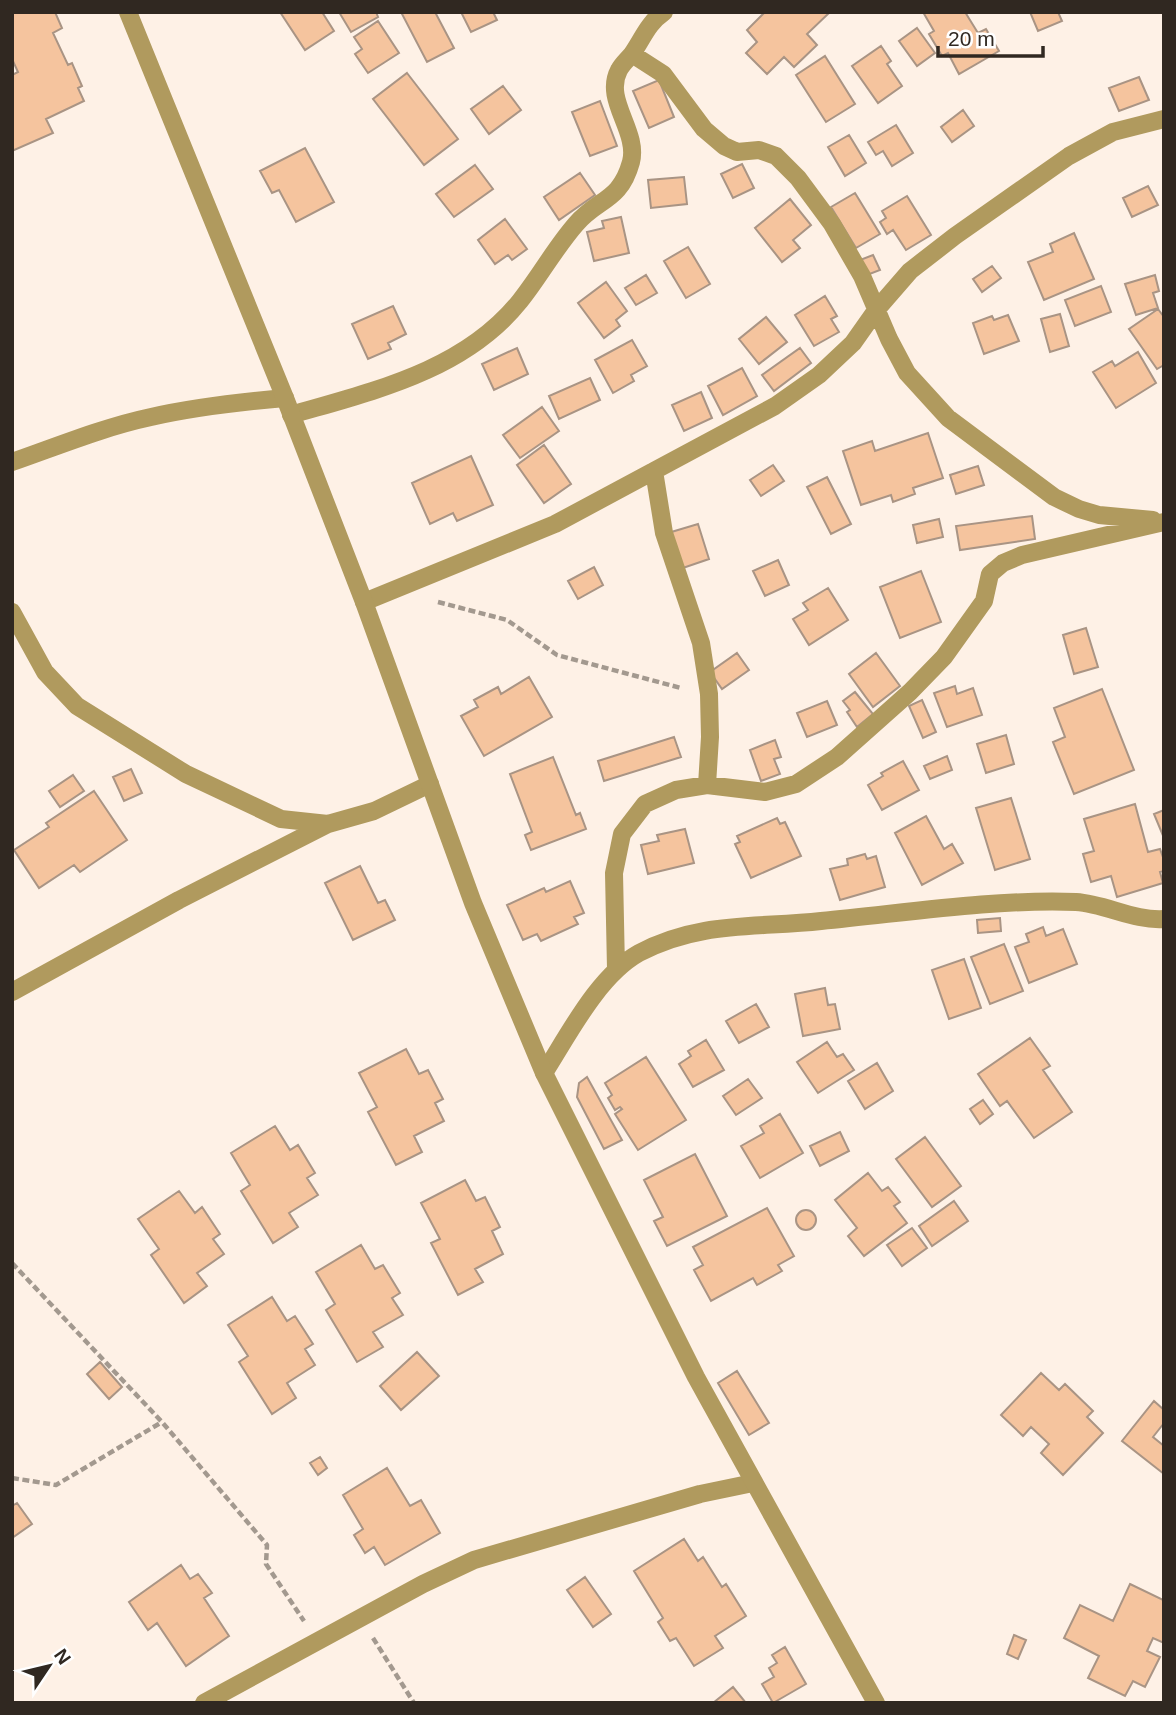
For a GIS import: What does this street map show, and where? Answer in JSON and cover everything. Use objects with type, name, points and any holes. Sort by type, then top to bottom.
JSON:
[{"type":"street","points":[[128,12],[288,407],[364,602],[473,903],[544,1073],[696,1377],[876,1703]]},
{"type":"street","points":[[12,462],[148,417],[222,404],[288,407],[395,384],[450,360],[484,338],[519,302],[578,220],[607,200],[624,184],[632,159],[629,131],[615,89],[618,71],[654,20],[664,12]]},
{"type":"street","points":[[632,54],[663,74],[704,129],[724,146],[737,152],[759,150],[776,156],[797,178],[832,224],[862,276],[907,373],[948,418],[1054,498],[1099,515],[1164,521]]},
{"type":"street","points":[[364,602],[555,524],[775,405],[819,375],[853,343],[877,309],[910,271],[985,214],[1069,156],[1113,132],[1164,118]]},
{"type":"street","points":[[654,471],[664,533],[701,643],[709,694],[707,785]]},
{"type":"street","points":[[616,969],[614,873],[622,834],[645,804],[676,790],[707,785],[765,792],[796,784],[837,757],[944,657],[984,601],[990,574],[1003,563],[1023,555],[1164,521]]},
{"type":"street","points":[[12,612],[45,672],[77,706],[186,774],[281,819],[328,824]]},
{"type":"street","points":[[12,992],[179,900],[328,824],[374,811],[430,784]]},
{"type":"street","points":[[544,1073],[616,969],[638,954],[694,931],[819,922],[958,905],[1079,902],[1119,910],[1147,920],[1164,919]]},
{"type":"street","points":[[204,1703],[423,1584],[474,1560],[700,1494],[753,1483]]},
{"type":"path","points":[[391,592],[507,620],[557,655],[709,694]]},
{"type":"path","points":[[12,1263],[162,1422],[267,1545],[266,1564],[318,1642]]},
{"type":"path","points":[[12,1478],[56,1485],[162,1422]]},
{"type":"path","points":[[361,1619],[414,1703]]},
{"type":"building","points":[[12,12],[55,12],[62,28],[53,33],[68,65],[72,63],[82,86],[78,88],[84,101],[46,119],[53,133],[12,151],[12,75],[18,72],[12,59]]},
{"type":"building","points":[[280,12],[322,12],[334,31],[305,50]]},
{"type":"building","points":[[339,12],[376,12],[378,17],[351,32]]},
{"type":"building","points":[[401,12],[435,12],[454,48],[427,62]]},
{"type":"building","points":[[461,12],[493,12],[497,20],[471,32]]},
{"type":"building","points":[[765,12],[829,13],[807,34],[817,45],[794,67],[784,57],[767,74],[746,53],[757,42],[747,30]]},
{"type":"building","points":[[923,12],[965,12],[978,33],[986,29],[999,51],[959,74],[948,53],[942,56],[929,34],[934,31]]},
{"type":"building","points":[[1030,12],[1058,12],[1062,21],[1038,31]]},
{"type":"building","points":[[378,21],[399,53],[368,73],[355,54],[362,49],[354,37]]},
{"type":"building","points":[[917,28],[935,53],[917,66],[899,41]]},
{"type":"building","points":[[881,46],[891,61],[887,64],[902,86],[878,103],[852,66]]},
{"type":"building","points":[[825,56],[855,104],[826,122],[796,75]]},
{"type":"building","points":[[407,73],[458,139],[424,165],[373,99]]},
{"type":"building","points":[[1139,77],[1149,100],[1119,111],[1109,88]]},
{"type":"building","points":[[659,80],[674,117],[649,128],[633,91]]},
{"type":"building","points":[[503,86],[521,110],[489,134],[471,109]]},
{"type":"building","points":[[600,101],[617,146],[590,156],[572,112]]},
{"type":"building","points":[[963,110],[974,126],[952,142],[941,127]]},
{"type":"building","points":[[896,125],[913,153],[892,166],[883,151],[876,155],[868,142]]},
{"type":"building","points":[[849,135],[866,163],[845,176],[828,147]]},
{"type":"building","points":[[305,148],[334,202],[296,222],[279,190],[272,193],[260,171]]},
{"type":"building","points":[[742,164],[754,188],[733,198],[721,174]]},
{"type":"building","points":[[475,165],[493,189],[454,217],[436,194]]},
{"type":"building","points":[[580,173],[595,195],[559,220],[544,197]]},
{"type":"building","points":[[684,177],[687,204],[651,208],[648,180]]},
{"type":"building","points":[[1148,186],[1158,205],[1132,217],[1123,198]]},
{"type":"building","points":[[855,193],[880,234],[856,248],[831,207]]},
{"type":"building","points":[[907,196],[931,235],[906,250],[893,230],[887,234],[880,222],[886,218],[882,211]]},
{"type":"building","points":[[790,199],[811,225],[793,240],[800,248],[782,262],[755,228]]},
{"type":"building","points":[[621,217],[629,253],[594,261],[587,232],[604,228],[602,221]]},
{"type":"building","points":[[505,219],[527,249],[512,260],[508,255],[495,264],[478,240]]},
{"type":"building","points":[[1074,233],[1094,279],[1044,300],[1028,262],[1053,252],[1050,244]]},
{"type":"building","points":[[688,247],[710,284],[686,298],[664,261]]},
{"type":"building","points":[[873,255],[880,270],[867,275],[860,260]]},
{"type":"building","points":[[992,266],[1001,278],[982,292],[973,279]]},
{"type":"building","points":[[646,275],[657,293],[636,305],[625,288]]},
{"type":"building","points":[[1155,275],[1159,291],[1153,293],[1158,308],[1136,315],[1125,284]]},
{"type":"building","points":[[606,282],[627,311],[616,320],[620,326],[604,338],[578,303]]},
{"type":"building","points":[[1101,286],[1111,312],[1075,326],[1065,300]]},
{"type":"building","points":[[825,296],[837,316],[831,319],[839,332],[814,346],[795,315]]},
{"type":"building","points":[[393,306],[406,334],[388,343],[391,349],[368,359],[352,324]]},
{"type":"building","points":[[1158,309],[1164,317],[1164,365],[1157,369],[1129,329]]},
{"type":"building","points":[[1060,314],[1069,346],[1050,352],[1041,319]]},
{"type":"building","points":[[1008,315],[1019,341],[984,354],[973,323],[992,316],[994,320]]},
{"type":"building","points":[[766,317],[787,342],[759,364],[739,339]]},
{"type":"building","points":[[632,340],[647,366],[631,375],[634,381],[613,393],[595,360]]},
{"type":"building","points":[[517,348],[528,374],[494,390],[482,364]]},
{"type":"building","points":[[800,348],[811,363],[774,391],[762,375]]},
{"type":"building","points":[[1138,352],[1156,383],[1116,408],[1093,372],[1112,361],[1115,366]]},
{"type":"building","points":[[742,368],[757,396],[723,415],[708,386]]},
{"type":"building","points":[[590,378],[600,400],[559,419],[549,396]]},
{"type":"building","points":[[701,392],[712,418],[684,431],[672,405]]},
{"type":"building","points":[[542,407],[559,431],[520,458],[503,435]]},
{"type":"building","points":[[928,433],[943,478],[913,488],[915,494],[893,502],[891,495],[861,505],[843,451],[872,441],[875,451]]},
{"type":"building","points":[[544,445],[571,484],[544,503],[517,465]]},
{"type":"building","points":[[471,456],[493,505],[457,521],[453,513],[430,524],[412,483]]},
{"type":"building","points":[[773,465],[784,481],[761,496],[750,480]]},
{"type":"building","points":[[978,466],[984,485],[956,494],[950,475]]},
{"type":"building","points":[[827,477],[851,524],[831,534],[807,487]]},
{"type":"building","points":[[1032,516],[1035,539],[960,550],[956,526]]},
{"type":"building","points":[[939,519],[943,537],[917,543],[913,525]]},
{"type":"building","points":[[698,524],[709,559],[680,569],[668,533]]},
{"type":"building","points":[[778,560],[789,585],[765,596],[753,571]]},
{"type":"building","points":[[594,567],[603,585],[578,599],[568,581]]},
{"type":"building","points":[[921,571],[941,622],[900,638],[880,587]]},
{"type":"building","points":[[828,588],[848,620],[809,645],[793,619],[808,610],[803,603]]},
{"type":"building","points":[[1086,628],[1098,667],[1074,674],[1063,635]]},
{"type":"building","points":[[737,653],[749,670],[722,689],[710,672]]},
{"type":"building","points":[[876,653],[900,686],[873,707],[849,674]]},
{"type":"building","points":[[529,677],[552,717],[484,756],[461,716],[478,707],[474,700],[498,687],[501,694]]},
{"type":"building","points":[[955,686],[957,694],[973,688],[982,715],[947,727],[934,693]]},
{"type":"building","points":[[1102,689],[1134,770],[1074,794],[1053,742],[1065,737],[1054,708]]},
{"type":"building","points":[[855,692],[873,714],[857,727],[843,701]]},
{"type":"building","points":[[922,700],[936,732],[923,738],[909,706]]},
{"type":"building","points":[[827,701],[837,725],[807,737],[797,713]]},
{"type":"building","points":[[1006,735],[1014,764],[986,773],[977,744]]},
{"type":"building","points":[[674,737],[681,757],[604,781],[598,761]]},
{"type":"building","points":[[775,740],[781,757],[774,759],[780,774],[761,781],[750,750]]},
{"type":"building","points":[[947,756],[952,770],[930,779],[924,766]]},
{"type":"building","points":[[553,757],[576,815],[580,813],[586,829],[531,850],[525,835],[532,832],[510,774]]},
{"type":"building","points":[[903,761],[919,790],[882,810],[868,785],[883,776],[881,773]]},
{"type":"building","points":[[131,769],[142,793],[124,801],[113,777]]},
{"type":"building","points":[[73,775],[84,791],[60,807],[49,791]]},
{"type":"building","points":[[94,791],[127,840],[80,872],[74,865],[39,888],[14,850],[49,827],[46,823]]},
{"type":"building","points":[[1011,798],[1030,859],[995,870],[976,808]]},
{"type":"building","points":[[1135,804],[1148,852],[1160,849],[1164,860],[1164,871],[1160,872],[1163,883],[1117,897],[1111,876],[1091,882],[1083,854],[1094,851],[1084,819]]},
{"type":"building","points":[[1164,810],[1164,838],[1154,814]]},
{"type":"building","points":[[926,816],[944,849],[952,844],[963,863],[922,885],[895,833]]},
{"type":"building","points":[[777,818],[780,824],[785,822],[801,856],[751,878],[735,844],[740,842],[737,836]]},
{"type":"building","points":[[685,829],[694,863],[648,874],[641,845],[659,841],[657,835]]},
{"type":"building","points":[[865,854],[867,859],[876,856],[885,887],[840,900],[830,869],[848,865],[847,859]]},
{"type":"building","points":[[360,866],[378,903],[385,900],[395,920],[353,940],[325,883]]},
{"type":"building","points":[[570,881],[584,913],[574,917],[578,924],[541,941],[537,934],[523,940],[507,905],[544,888],[546,892]]},
{"type":"building","points":[[1000,918],[1001,931],[978,933],[977,920]]},
{"type":"building","points":[[1043,927],[1046,936],[1063,929],[1077,964],[1029,983],[1015,947],[1029,942],[1026,934]]},
{"type":"building","points":[[1004,944],[1023,991],[990,1004],[971,957]]},
{"type":"building","points":[[964,959],[981,1008],[949,1019],[932,970]]},
{"type":"building","points":[[825,988],[828,1005],[835,1004],[840,1029],[803,1036],[795,994]]},
{"type":"building","points":[[756,1004],[769,1027],[739,1043],[726,1021]]},
{"type":"building","points":[[1030,1038],[1050,1066],[1043,1070],[1072,1112],[1034,1138],[1007,1101],[1000,1106],[978,1074]]},
{"type":"building","points":[[706,1040],[724,1070],[693,1087],[679,1064],[691,1056],[688,1051]]},
{"type":"building","points":[[827,1042],[837,1057],[843,1054],[854,1070],[818,1093],[797,1062]]},
{"type":"building","points":[[406,1049],[419,1074],[428,1070],[443,1099],[435,1103],[444,1121],[414,1136],[422,1152],[396,1165],[368,1112],[377,1107],[359,1073]]},
{"type":"building","points":[[646,1057],[686,1120],[638,1150],[615,1114],[622,1109],[620,1107],[615,1110],[608,1098],[612,1095],[605,1083]]},
{"type":"building","points":[[877,1063],[893,1091],[865,1109],[848,1081]]},
{"type":"building","points":[[587,1077],[622,1140],[604,1149],[577,1097],[579,1083]]},
{"type":"building","points":[[748,1079],[762,1098],[736,1115],[723,1096]]},
{"type":"building","points":[[983,1100],[993,1114],[980,1124],[970,1109]]},
{"type":"building","points":[[780,1114],[803,1153],[760,1178],[741,1146],[764,1133],[760,1126]]},
{"type":"building","points":[[275,1126],[290,1150],[298,1145],[315,1173],[307,1178],[318,1195],[289,1213],[298,1227],[273,1243],[241,1191],[250,1185],[231,1153]]},
{"type":"building","points":[[840,1132],[849,1151],[820,1166],[810,1146]]},
{"type":"building","points":[[925,1137],[961,1186],[932,1207],[896,1159]]},
{"type":"building","points":[[695,1154],[727,1216],[667,1246],[654,1221],[663,1217],[644,1180]]},
{"type":"building","points":[[868,1173],[882,1191],[888,1187],[900,1202],[894,1206],[907,1223],[864,1256],[848,1236],[857,1228],[835,1200]]},
{"type":"building","points":[[465,1180],[476,1201],[485,1197],[500,1227],[492,1231],[503,1254],[475,1269],[483,1282],[458,1295],[431,1243],[440,1239],[421,1203]]},
{"type":"building","points":[[179,1191],[195,1213],[202,1207],[220,1234],[213,1239],[224,1254],[197,1273],[207,1286],[184,1303],[151,1255],[159,1249],[138,1219]]},
{"type":"building","points":[[954,1201],[968,1221],[932,1246],[919,1226]]},
{"type":"building","points":[[767,1208],[794,1256],[778,1265],[782,1271],[757,1285],[753,1278],[711,1301],[694,1270],[703,1265],[693,1247]]},
{"type":"building","points":[[806,1210],[813,1213],[816,1220],[813,1227],[806,1230],[799,1227],[796,1220],[799,1213]]},
{"type":"building","points":[[912,1228],[927,1248],[902,1266],[887,1245]]},
{"type":"building","points":[[361,1245],[375,1269],[383,1265],[400,1293],[392,1298],[403,1315],[373,1332],[383,1347],[357,1362],[326,1310],[335,1304],[316,1272]]},
{"type":"building","points":[[272,1297],[287,1321],[295,1316],[313,1344],[305,1349],[315,1365],[287,1383],[296,1398],[272,1414],[239,1362],[248,1356],[228,1325]]},
{"type":"building","points":[[417,1352],[439,1376],[401,1410],[380,1386]]},
{"type":"building","points":[[100,1362],[122,1387],[109,1399],[87,1374]]},
{"type":"building","points":[[737,1371],[769,1423],[749,1435],[718,1383]]},
{"type":"building","points":[[1041,1373],[1059,1390],[1065,1384],[1093,1411],[1087,1417],[1103,1433],[1063,1475],[1041,1453],[1049,1444],[1031,1427],[1023,1436],[1001,1415]]},
{"type":"building","points":[[1154,1401],[1164,1410],[1164,1423],[1153,1437],[1164,1446],[1164,1474],[1122,1441]]},
{"type":"building","points":[[320,1457],[327,1468],[318,1475],[310,1463]]},
{"type":"building","points":[[387,1468],[410,1506],[421,1500],[440,1533],[385,1565],[374,1547],[365,1553],[354,1535],[363,1529],[343,1495]]},
{"type":"building","points":[[17,1503],[32,1524],[12,1538],[12,1506]]},
{"type":"building","points":[[684,1539],[698,1561],[703,1557],[722,1587],[726,1584],[746,1616],[715,1636],[723,1648],[694,1666],[676,1638],[670,1641],[658,1622],[663,1618],[634,1571]]},
{"type":"building","points":[[181,1565],[190,1579],[198,1574],[212,1593],[204,1598],[229,1636],[186,1666],[157,1623],[148,1630],[129,1602]]},
{"type":"building","points":[[585,1577],[611,1614],[593,1627],[567,1590]]},
{"type":"building","points":[[1130,1584],[1163,1600],[1164,1598],[1164,1643],[1153,1638],[1147,1651],[1160,1657],[1145,1687],[1133,1681],[1125,1696],[1088,1678],[1099,1656],[1064,1638],[1080,1605],[1113,1621]]},
{"type":"building","points":[[1014,1635],[1026,1640],[1018,1659],[1007,1654]]},
{"type":"building","points":[[785,1647],[806,1684],[773,1703],[762,1684],[774,1677],[769,1668],[777,1663],[772,1655]]},
{"type":"building","points":[[733,1687],[746,1703],[713,1703]]}]
